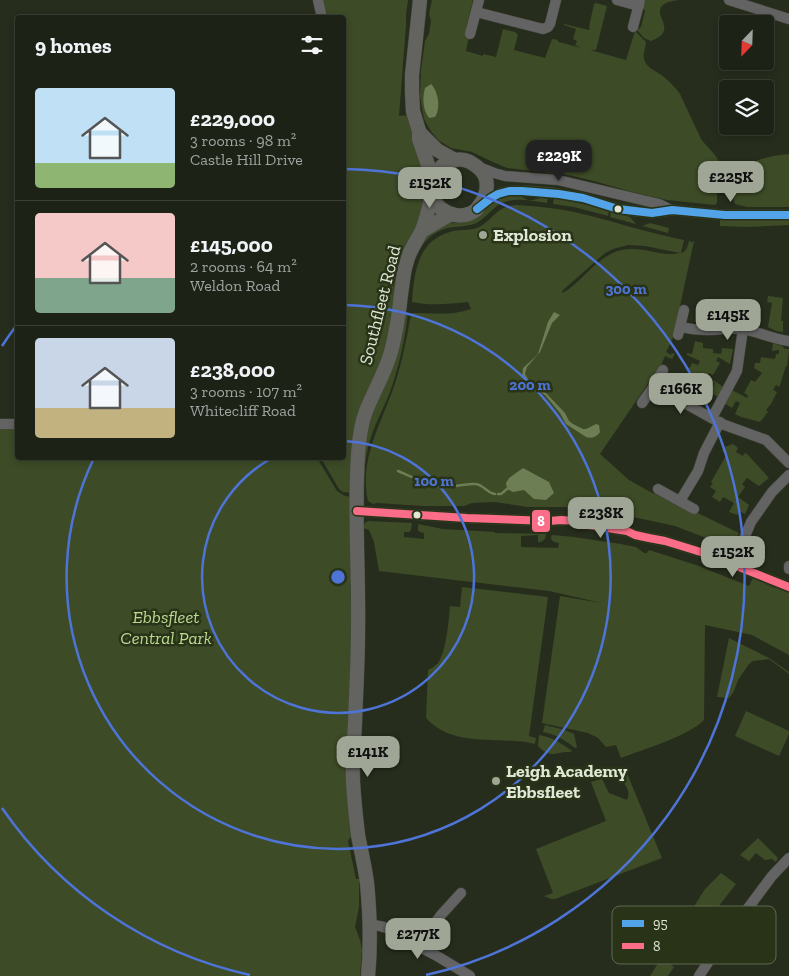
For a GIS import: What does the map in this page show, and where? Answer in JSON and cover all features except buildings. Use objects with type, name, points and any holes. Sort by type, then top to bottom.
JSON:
[{"type":"main road","points":[[419,131],[439,151],[455,160],[466,161],[476,166],[485,175],[487,187],[485,197],[477,210],[462,215],[452,214],[442,209],[432,195],[429,168],[419,139],[419,131],[413,111],[412,75],[420,0]]},
{"type":"main road","points":[[432,188],[434,177],[438,170],[445,164],[455,160]]},
{"type":"main road","name":"Southfleet Road","points":[[368,976],[370,925],[367,882],[358,834],[353,780],[358,668],[358,456],[366,411],[391,352],[406,264],[411,250],[422,231],[430,205],[432,188]]},
{"type":"main road","points":[[422,231],[452,214]]},
{"type":"street","points":[[318,0],[321,15]]},
{"type":"street","points":[[470,34],[479,0]]},
{"type":"street","points":[[476,12],[543,29],[549,26],[556,0]]},
{"type":"street","points":[[617,0],[640,3],[633,28]]},
{"type":"street","points":[[729,0],[789,19]]},
{"type":"street","points":[[476,166],[505,176],[558,180],[660,204],[672,210]]},
{"type":"street","points":[[477,210],[498,194],[522,191],[583,198],[618,208],[652,213],[672,210],[725,215],[789,215]]},
{"type":"street","points":[[684,310],[679,331],[726,328],[743,329],[789,341]]},
{"type":"street","points":[[680,501],[698,471],[716,420],[737,372],[743,329]]},
{"type":"street","points":[[642,403],[663,370]]},
{"type":"street","points":[[654,386],[716,420],[766,440],[789,463]]},
{"type":"street","points":[[0,424],[15,424]]},
{"type":"street","points":[[733,565],[751,522],[769,496],[789,475]]},
{"type":"street","points":[[658,489],[694,509]]},
{"type":"street","points":[[357,511],[474,518],[576,521],[588,525],[627,531],[652,539],[665,540],[789,587]]},
{"type":"street","points":[[749,906],[788,861]]},
{"type":"street","points":[[418,946],[441,915],[461,893]]},
{"type":"street","points":[[370,925],[386,927],[470,976]]},
{"type":"street","points":[[700,975],[708,964]]},
{"type":"green space","points":[[323,0],[408,0],[399,116],[409,115],[425,169],[426,199],[382,364],[353,493],[343,492],[339,489],[322,460],[346,460],[346,15],[327,15]]},
{"type":"green space","points":[[432,0],[473,0],[466,28],[469,36],[466,51],[483,56],[483,54],[496,57],[503,29],[515,32],[518,35],[514,50],[545,58],[552,39],[581,48],[575,45],[577,41],[573,39],[576,29],[564,24],[589,30],[594,4],[607,6],[596,50],[590,50],[626,60],[635,31],[646,42],[645,61],[652,69],[673,85],[680,94],[701,139],[719,162],[717,203],[715,205],[667,200],[569,175],[507,168],[472,152],[451,148],[438,140],[424,119],[420,96],[421,70],[425,41],[429,34],[431,21],[429,14]]},
{"type":"green space","points":[[644,0],[678,0],[668,2],[661,7],[660,12],[664,32],[660,37],[651,41],[644,38],[637,30],[641,27],[645,11],[643,7]]},
{"type":"green space","points":[[789,154],[789,207],[747,207],[735,204],[731,197],[738,176],[744,169],[768,157]]},
{"type":"green space","points":[[519,195],[528,200],[548,198],[547,203],[522,200],[504,202],[474,224],[447,228],[436,233],[421,247],[410,275],[412,261],[425,237],[445,224],[467,221],[480,215],[495,201],[502,198]]},
{"type":"green space","points":[[554,198],[609,211],[608,216],[574,207],[553,204]]},
{"type":"green space","points":[[509,206],[553,208],[684,240],[681,253],[687,247],[689,241],[691,243],[694,241],[674,334],[666,352],[671,355],[672,353],[675,354],[672,359],[665,356],[656,377],[653,376],[600,454],[629,480],[654,494],[656,491],[739,533],[732,548],[675,526],[610,512],[596,513],[570,507],[527,507],[495,502],[472,503],[464,506],[423,506],[373,504],[368,501],[366,484],[370,453],[397,377],[412,313],[449,313],[471,309],[468,302],[433,304],[412,302],[419,260],[430,243],[439,236],[453,231],[477,228],[498,211]],"holes":[[[628,245],[645,246],[680,253],[667,254],[630,249],[610,254],[563,293],[562,291],[605,253]]]},
{"type":"green space","points":[[611,212],[630,217],[639,225],[610,217]]},
{"type":"green space","points":[[720,220],[789,220],[789,225],[720,226]]},
{"type":"green space","points":[[650,223],[669,228],[668,233],[642,226]]},
{"type":"green space","points":[[768,296],[783,298],[781,321],[783,321],[783,332],[768,327],[772,303],[767,302]]},
{"type":"green space","points":[[408,313],[396,372],[368,447],[364,492],[361,493],[367,423],[405,314]]},
{"type":"green space","points":[[695,341],[703,343],[703,348],[713,349],[713,353],[721,354],[722,348],[733,349],[730,364],[718,357],[716,361],[720,363],[713,375],[709,373],[707,376],[722,386],[718,397],[710,392],[715,383],[710,381],[705,390],[698,386],[701,380],[693,376],[691,378],[688,377],[690,372],[688,371],[692,363],[698,365],[700,361],[687,355],[687,353],[692,354]]},
{"type":"green space","points":[[773,343],[789,349],[787,366],[780,387],[776,385],[773,390],[777,392],[766,410],[768,412],[760,422],[741,417],[735,414],[740,403],[736,401],[732,408],[724,403],[732,390],[747,398],[748,395],[744,393],[751,380],[755,382],[762,373],[754,368],[755,363],[760,363],[761,357],[775,359],[776,354],[779,354],[779,350],[772,351]]},
{"type":"green space","name":"Ebbsfleet Central Park","points":[[0,428],[15,429],[15,460],[318,460],[337,491],[345,496],[354,497],[354,585],[350,585],[353,643],[353,833],[348,841],[356,879],[359,879],[359,907],[355,927],[362,950],[360,976],[0,976]]},
{"type":"green space","points":[[733,444],[738,448],[736,452],[743,456],[745,453],[747,454],[769,478],[759,486],[747,478],[742,484],[745,487],[738,497],[749,505],[745,514],[739,511],[737,515],[729,512],[734,503],[723,497],[720,502],[712,497],[716,491],[710,487],[727,454],[722,451],[724,447]]},
{"type":"green space","points":[[368,521],[412,523],[411,530],[404,532],[404,537],[424,539],[424,533],[418,530],[418,524],[443,529],[546,534],[545,539],[541,542],[538,542],[538,535],[521,536],[521,547],[558,548],[559,543],[552,540],[552,535],[574,537],[636,547],[644,553],[647,553],[649,550],[696,565],[749,586],[753,578],[789,593],[789,655],[752,635],[705,625],[704,720],[687,732],[621,758],[616,745],[606,747],[598,738],[588,733],[542,723],[560,596],[602,603],[549,591],[379,571],[374,542],[369,530],[363,528]]},
{"type":"green space","points":[[462,587],[548,597],[529,736],[536,738],[535,744],[477,739],[450,734],[437,728],[426,718],[428,670],[437,664],[441,658],[447,636],[450,606],[460,607]]},
{"type":"green space","points":[[729,638],[769,658],[789,672],[789,674],[769,659],[753,661],[738,680],[729,698],[717,697]]},
{"type":"green space","points":[[746,711],[789,731],[779,756],[735,736]]},
{"type":"green space","points":[[545,725],[574,734],[577,747],[575,748],[552,734],[543,732]]},
{"type":"green space","points":[[539,735],[548,737],[572,751],[547,753],[538,746]]},
{"type":"green space","points":[[626,771],[662,858],[555,899],[544,896],[553,893],[536,849],[606,821],[591,782],[602,779],[609,793],[627,800],[629,795],[622,778]]},
{"type":"green space","points":[[758,838],[778,858],[776,862],[772,859],[765,860],[756,853],[749,861],[740,855]]},
{"type":"green space","points":[[721,873],[736,884],[719,906],[694,906],[705,889]]},
{"type":"green space","points":[[658,964],[672,964],[674,967],[668,976],[650,976]]},
{"type":"shaded area","points":[[431,84],[438,100],[438,109],[435,117],[429,118],[424,108],[424,96],[425,88]]},
{"type":"shaded area","points":[[554,312],[560,315],[552,323],[540,352],[527,367],[525,374],[529,381],[546,393],[573,424],[583,429],[596,424],[599,425],[600,432],[594,437],[586,437],[566,424],[560,413],[545,395],[527,383],[522,377],[523,368],[538,354],[548,322]]},
{"type":"shaded area","points":[[523,468],[549,482],[554,493],[546,500],[534,499],[524,490],[513,492],[507,489],[506,483],[509,478]]},
{"type":"waterway","points":[[398,471],[437,486],[478,484],[495,494]]},
{"type":"waterway","points":[[498,494],[507,489]]},
{"type":"transit line","name":"95","points":[[477,209],[498,194],[509,191],[522,191],[583,198],[618,209],[652,213],[672,210],[725,215],[789,215]]},
{"type":"transit line","name":"8","points":[[357,511],[467,518],[576,521],[588,525],[627,531],[635,535],[665,541],[704,553],[789,587]]},
{"type":"place","name":"Explosion","points":[[483,235]]},
{"type":"place","name":"Leigh Academy Ebbsfleet","points":[[496,781]]}]
